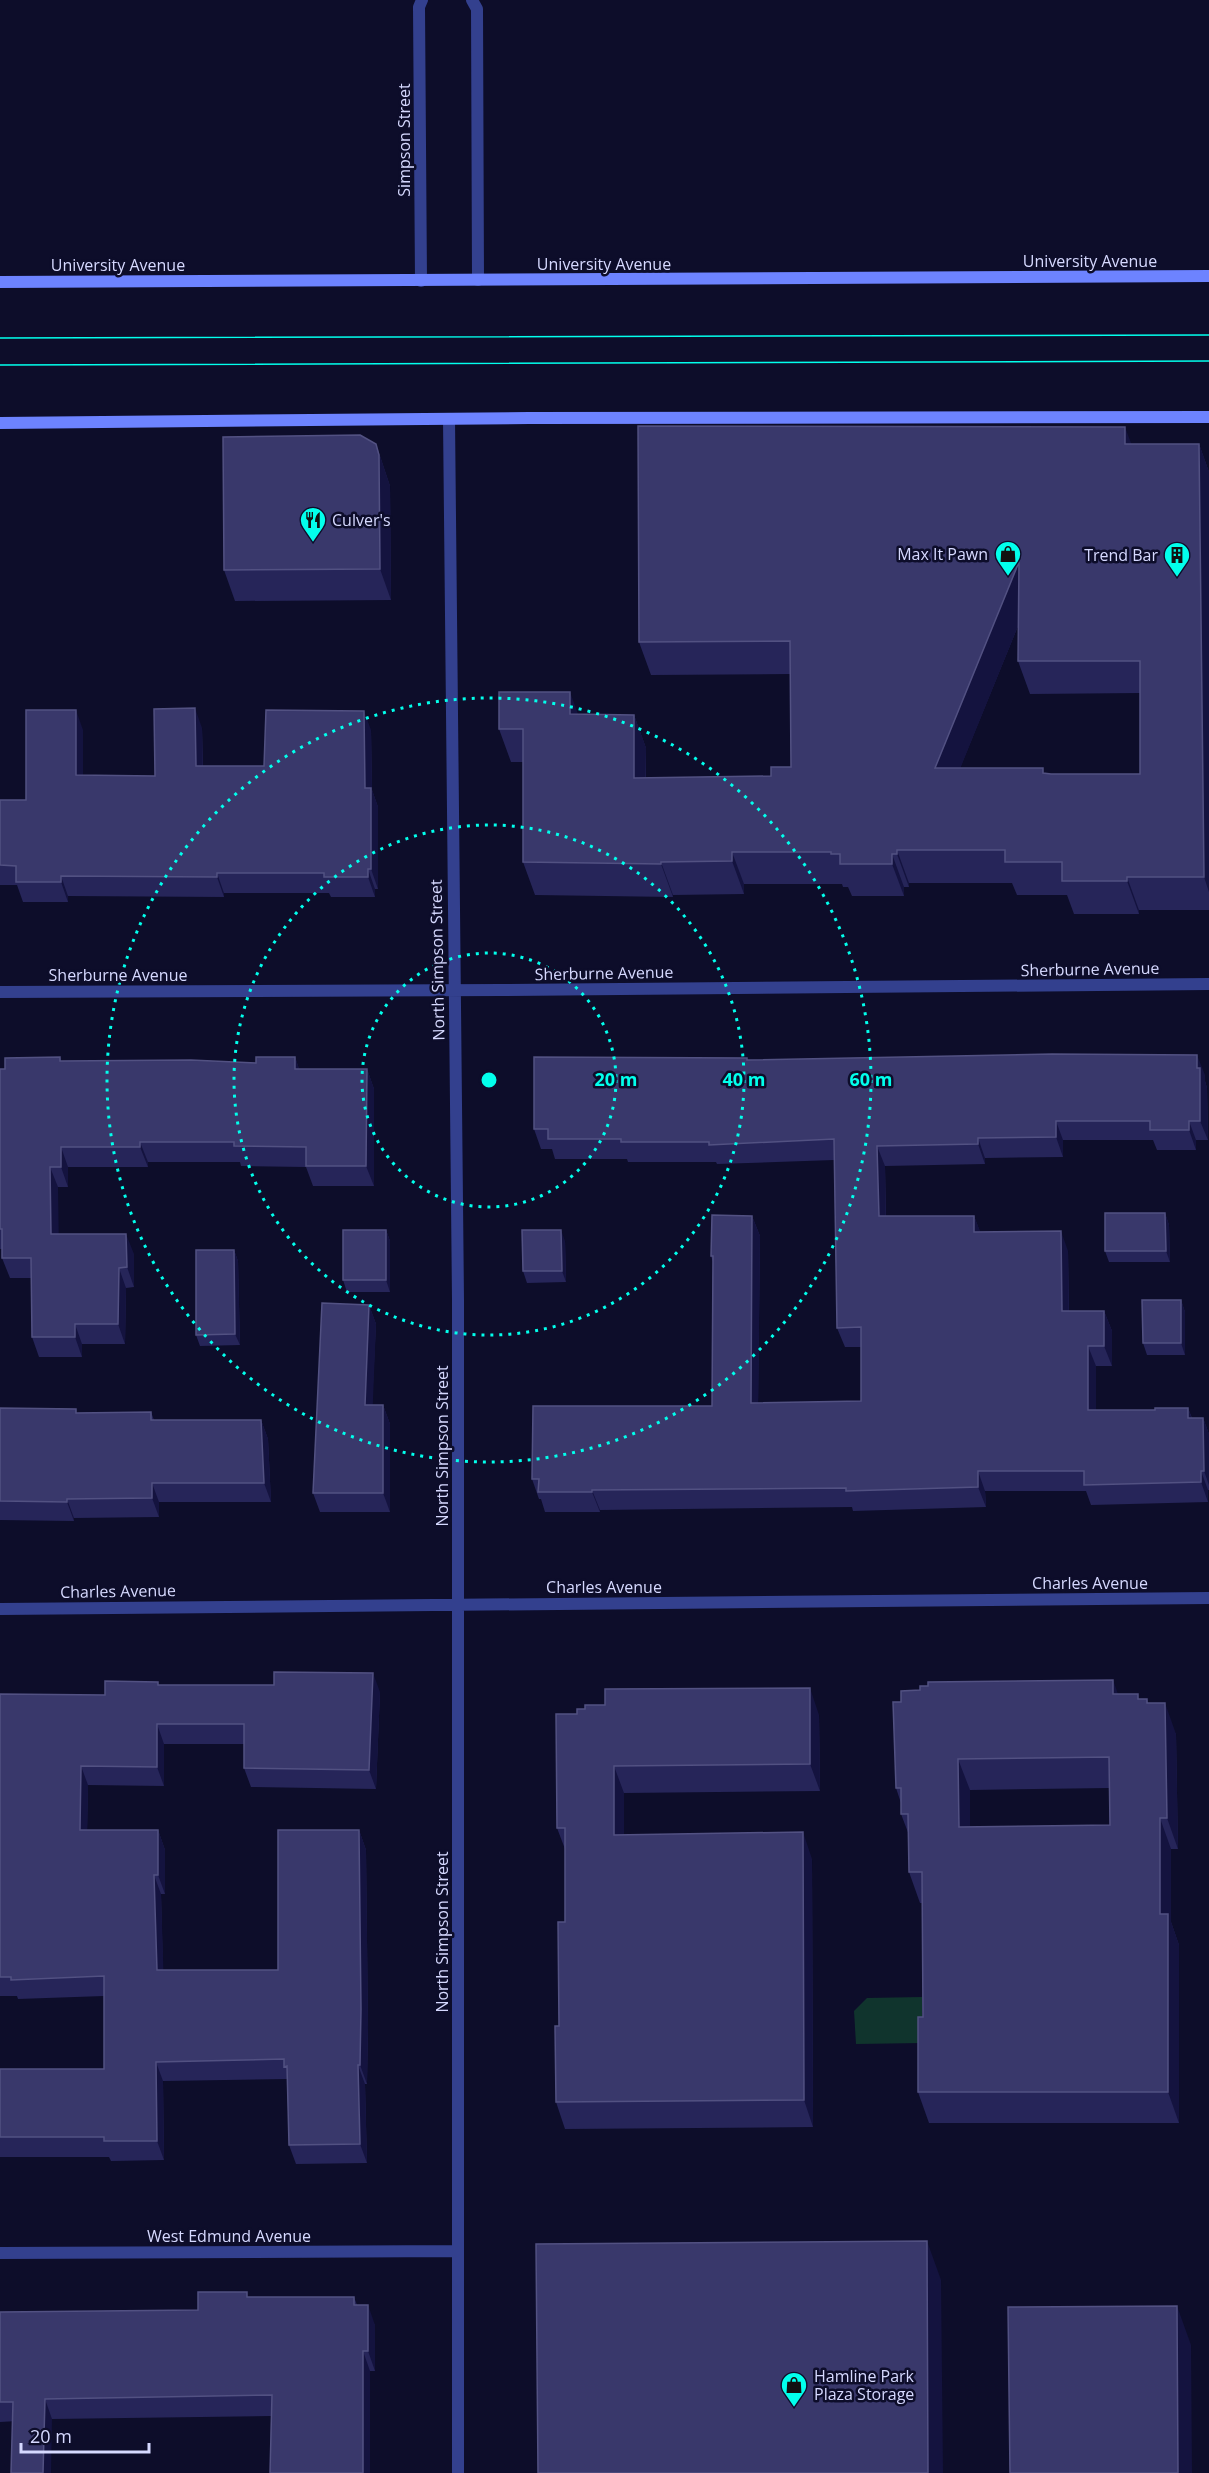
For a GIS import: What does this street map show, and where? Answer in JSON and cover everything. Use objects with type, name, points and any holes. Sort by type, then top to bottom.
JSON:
[{"type":"main road","name":"University Avenue","points":[[0,282],[1209,276]]},
{"type":"main road","points":[[0,423],[1209,417]]},
{"type":"street","name":"Simpson Street","points":[[421,280],[419,7],[422,0]]},
{"type":"street","points":[[472,0],[477,9],[477,280]]},
{"type":"street","name":"North Simpson Street","points":[[449,419],[458,1300],[458,2473]]},
{"type":"street","name":"Sherburne Avenue","points":[[0,992],[1209,984]]},
{"type":"street","name":"Charles Avenue","points":[[0,1609],[1209,1598]]},
{"type":"street","name":"West Edmund Avenue","points":[[0,2253],[458,2251]]},
{"type":"green space","points":[[922,1997],[922,2043],[856,2044],[854,2011],[867,1998]]},
{"type":"building","points":[[638,426],[1125,427],[1125,444],[1199,444],[1204,877],[1127,877],[1127,881],[1062,881],[1062,862],[1005,862],[1005,850],[897,850],[897,854],[892,854],[892,864],[840,864],[840,854],[831,854],[831,852],[732,852],[732,861],[661,862],[661,864],[523,862],[523,729],[499,729],[499,692],[570,692],[570,714],[634,715],[634,778],[771,776],[771,767],[791,767],[790,641],[639,642]],"holes":[[[1019,562],[1018,661],[1140,661],[1140,774],[1051,774],[1043,773],[1043,768],[935,768]]]},
{"type":"building","name":"Culver's","points":[[360,435],[376,444],[379,455],[380,569],[224,570],[223,437]]},
{"type":"building","points":[[195,708],[196,766],[264,766],[266,710],[364,711],[365,788],[371,788],[371,869],[368,869],[368,877],[324,877],[324,873],[217,873],[217,877],[61,876],[61,882],[16,882],[16,866],[0,865],[0,800],[26,800],[26,710],[76,710],[76,775],[155,776],[154,709]]},
{"type":"building","points":[[1052,1054],[1197,1055],[1197,1068],[1200,1068],[1200,1121],[1189,1121],[1189,1130],[1150,1130],[1150,1121],[1056,1121],[1056,1137],[978,1138],[978,1144],[877,1146],[879,1216],[974,1216],[974,1232],[1061,1231],[1062,1311],[1104,1311],[1104,1346],[1088,1346],[1088,1410],[1188,1408],[1188,1418],[1203,1418],[1204,1471],[1201,1471],[1201,1482],[1084,1485],[1084,1471],[978,1471],[978,1487],[846,1491],[846,1488],[538,1492],[539,1479],[532,1479],[533,1406],[712,1406],[712,1215],[752,1216],[751,1403],[861,1401],[861,1327],[837,1328],[834,1139],[709,1145],[709,1142],[548,1139],[548,1129],[534,1129],[534,1057],[747,1058],[747,1060]]},
{"type":"building","points":[[60,1057],[60,1061],[191,1060],[256,1063],[256,1057],[295,1057],[295,1069],[367,1069],[366,1166],[306,1166],[306,1147],[234,1146],[234,1142],[140,1142],[140,1147],[61,1147],[61,1167],[50,1167],[51,1234],[126,1234],[127,1267],[119,1268],[118,1324],[75,1324],[75,1337],[32,1337],[31,1258],[2,1258],[0,1069],[5,1069],[5,1058]]},
{"type":"building","points":[[1105,1213],[1165,1213],[1166,1251],[1105,1251]]},
{"type":"building","points":[[343,1230],[386,1230],[386,1280],[343,1280]]},
{"type":"building","points":[[522,1230],[561,1230],[562,1271],[523,1271]]},
{"type":"building","points":[[196,1250],[234,1250],[235,1334],[196,1335]]},
{"type":"building","points":[[1142,1300],[1181,1300],[1181,1343],[1143,1343]]},
{"type":"building","points":[[322,1303],[369,1305],[365,1405],[383,1405],[383,1493],[313,1493]]},
{"type":"building","points":[[0,1408],[76,1409],[76,1413],[151,1412],[151,1420],[261,1420],[264,1483],[152,1483],[152,1498],[67,1499],[67,1502],[0,1501]]},
{"type":"building","points":[[274,1672],[373,1673],[369,1770],[244,1768],[244,1724],[157,1724],[157,1767],[81,1766],[80,1830],[158,1830],[158,1875],[154,1875],[157,1970],[278,1970],[278,1830],[359,1830],[360,2144],[289,2145],[287,2066],[284,2067],[284,2059],[156,2062],[157,2141],[104,2141],[104,2137],[0,2137],[0,2069],[104,2069],[104,1976],[11,1980],[11,1977],[0,1977],[0,1694],[105,1695],[105,1681],[158,1682],[158,1685],[274,1685]]},
{"type":"building","points":[[1113,1680],[1113,1694],[1138,1694],[1138,1699],[1147,1699],[1147,1703],[1165,1703],[1167,1818],[1160,1818],[1160,1914],[1168,1914],[1168,2092],[918,2092],[918,2017],[923,2017],[922,1872],[909,1872],[908,1814],[901,1814],[901,1788],[896,1788],[893,1702],[901,1702],[901,1691],[920,1690],[920,1686],[928,1686],[928,1682]],"holes":[[[1109,1757],[1110,1825],[959,1827],[958,1759]]]},
{"type":"building","points":[[810,1688],[810,1764],[614,1766],[614,1835],[803,1832],[804,2100],[556,2102],[555,2026],[559,2026],[558,1922],[565,1922],[565,1828],[557,1828],[556,1714],[577,1714],[577,1709],[585,1709],[585,1705],[605,1705],[605,1689]]},
{"type":"building","points":[[927,2241],[928,2473],[538,2473],[536,2244]]},
{"type":"building","points":[[198,2292],[247,2292],[247,2297],[354,2297],[354,2305],[368,2305],[368,2351],[363,2351],[363,2473],[270,2473],[272,2395],[45,2399],[43,2473],[11,2473],[13,2402],[0,2402],[0,2312],[198,2310]]},
{"type":"building","points":[[1177,2306],[1178,2473],[1010,2473],[1008,2307]]},
{"type":"tram line","points":[[0,338],[1209,335]]},
{"type":"tram line","points":[[0,365],[1209,361]]},
{"type":"place","name":"Culver's","points":[[313,543]]},
{"type":"place","name":"Max It Pawn","points":[[1008,577]]},
{"type":"place","name":"Trend Bar","points":[[1177,578]]},
{"type":"place","name":"Hamline Park Plaza Storage","points":[[794,2408]]}]
